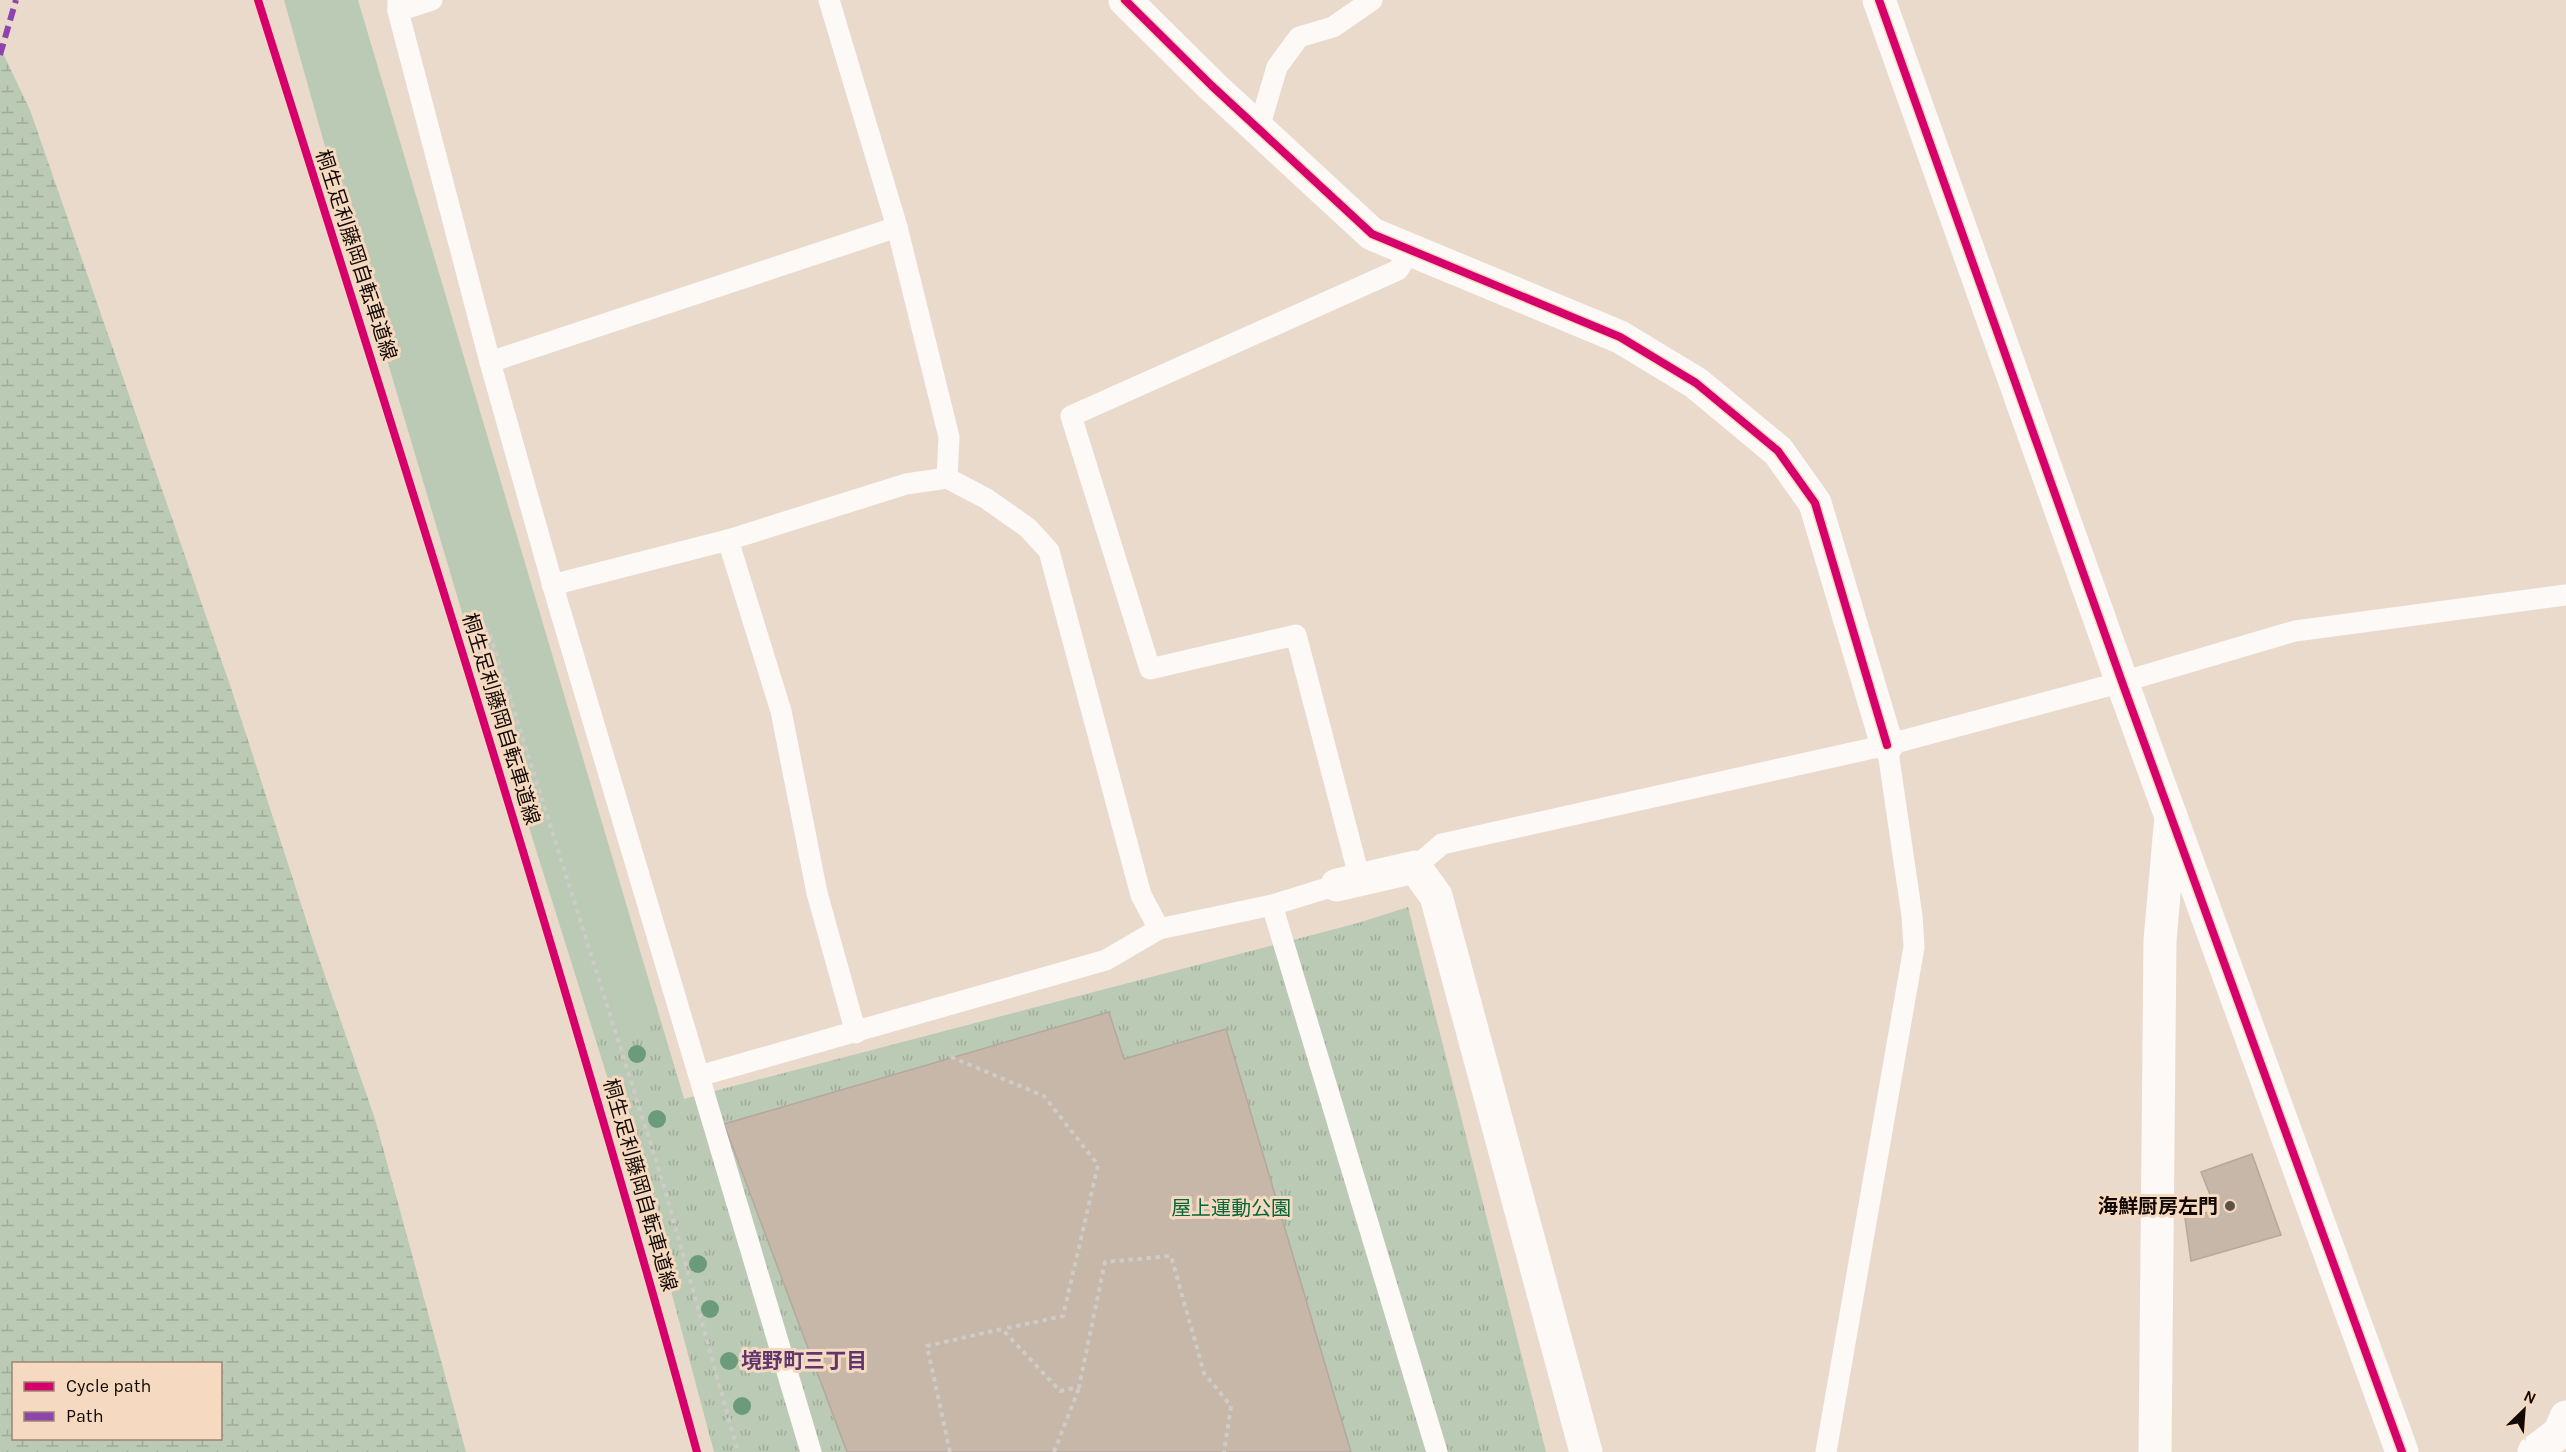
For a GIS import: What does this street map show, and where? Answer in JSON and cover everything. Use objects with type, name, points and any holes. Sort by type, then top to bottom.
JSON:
[{"type":"street","points":[[1125,0],[1372,234],[1620,337],[1696,383],[1778,451],[1815,503],[1887,745]]},
{"type":"street","points":[[1879,0],[2170,816],[2402,1452]]},
{"type":"street","points":[[2155,1452],[2160,940],[2170,816]]},
{"type":"street","points":[[1349,882],[1415,867],[1436,896],[1586,1452]]},
{"type":"street","points":[[2534,1452],[2559,1433],[2566,1417]]},
{"type":"lane","points":[[432,0],[396,4],[490,362],[552,585],[811,1452]]},
{"type":"lane","points":[[829,0],[897,227],[949,437],[947,478]]},
{"type":"lane","points":[[1259,128],[1277,67],[1299,37],[1334,27],[1372,0]]},
{"type":"lane","points":[[490,362],[897,227]]},
{"type":"lane","points":[[699,1076],[1106,960],[1159,929],[1272,905],[1349,882],[1296,635],[1150,669],[1071,416],[1398,270],[1410,251]]},
{"type":"lane","points":[[552,585],[728,540],[906,484],[947,478],[987,499],[1028,528],[1049,551],[1141,895],[1159,929]]},
{"type":"lane","points":[[728,540],[781,711],[817,893],[856,1033]]},
{"type":"lane","points":[[1415,867],[1442,844],[1887,745],[2122,682],[2295,631],[2566,595]]},
{"type":"lane","points":[[1826,1452],[1914,947],[1912,916],[1887,745]]},
{"type":"lane","points":[[1272,905],[1437,1452]]},
{"type":"path","points":[[452,615],[477,621],[489,631],[663,1183],[738,1452]]},
{"type":"path","points":[[950,1452],[927,1346],[1064,1316],[1098,1165],[1044,1096],[951,1057]]},
{"type":"path","points":[[1054,1452],[1079,1387],[1105,1262],[1171,1256],[1204,1373],[1231,1406],[1224,1452]]},
{"type":"path","points":[[1002,1329],[1060,1391],[1079,1387]]},
{"type":"green space","points":[[284,0],[358,0],[684,1099],[714,1452],[689,1235],[633,1159],[469,636],[347,225]]},
{"type":"green space","points":[[0,47],[30,110],[231,688],[314,944],[375,1119],[466,1452],[0,1452]]},
{"type":"green space","name":"屋上運動公園","points":[[1408,907],[1546,1452],[714,1452],[658,1242],[597,1040],[661,1023],[684,1099],[1358,923]]},
{"type":"building","points":[[1109,1012],[1124,1059],[1226,1029],[1351,1452],[847,1452],[724,1124]]},
{"type":"building","points":[[2252,1154],[2281,1235],[2191,1261],[2185,1218],[2216,1210],[2201,1172]]},
{"type":"marked path","points":[[0,55],[16,0]]},
{"type":"cycle path","name":"桐生足利藤岡自転車道線","points":[[258,0],[539,905],[697,1452]]},
{"type":"cycle path","points":[[1125,0],[1212,86],[1372,234],[1620,337],[1696,383],[1778,451],[1815,503],[1887,745]]},
{"type":"cycle path","points":[[1879,0],[2122,682],[2402,1452]]},
{"type":"place","name":"海鮮厨房左門","points":[[2230,1206]]},
{"type":"district","name":"境野町三丁目","points":[[804,1361]]}]
